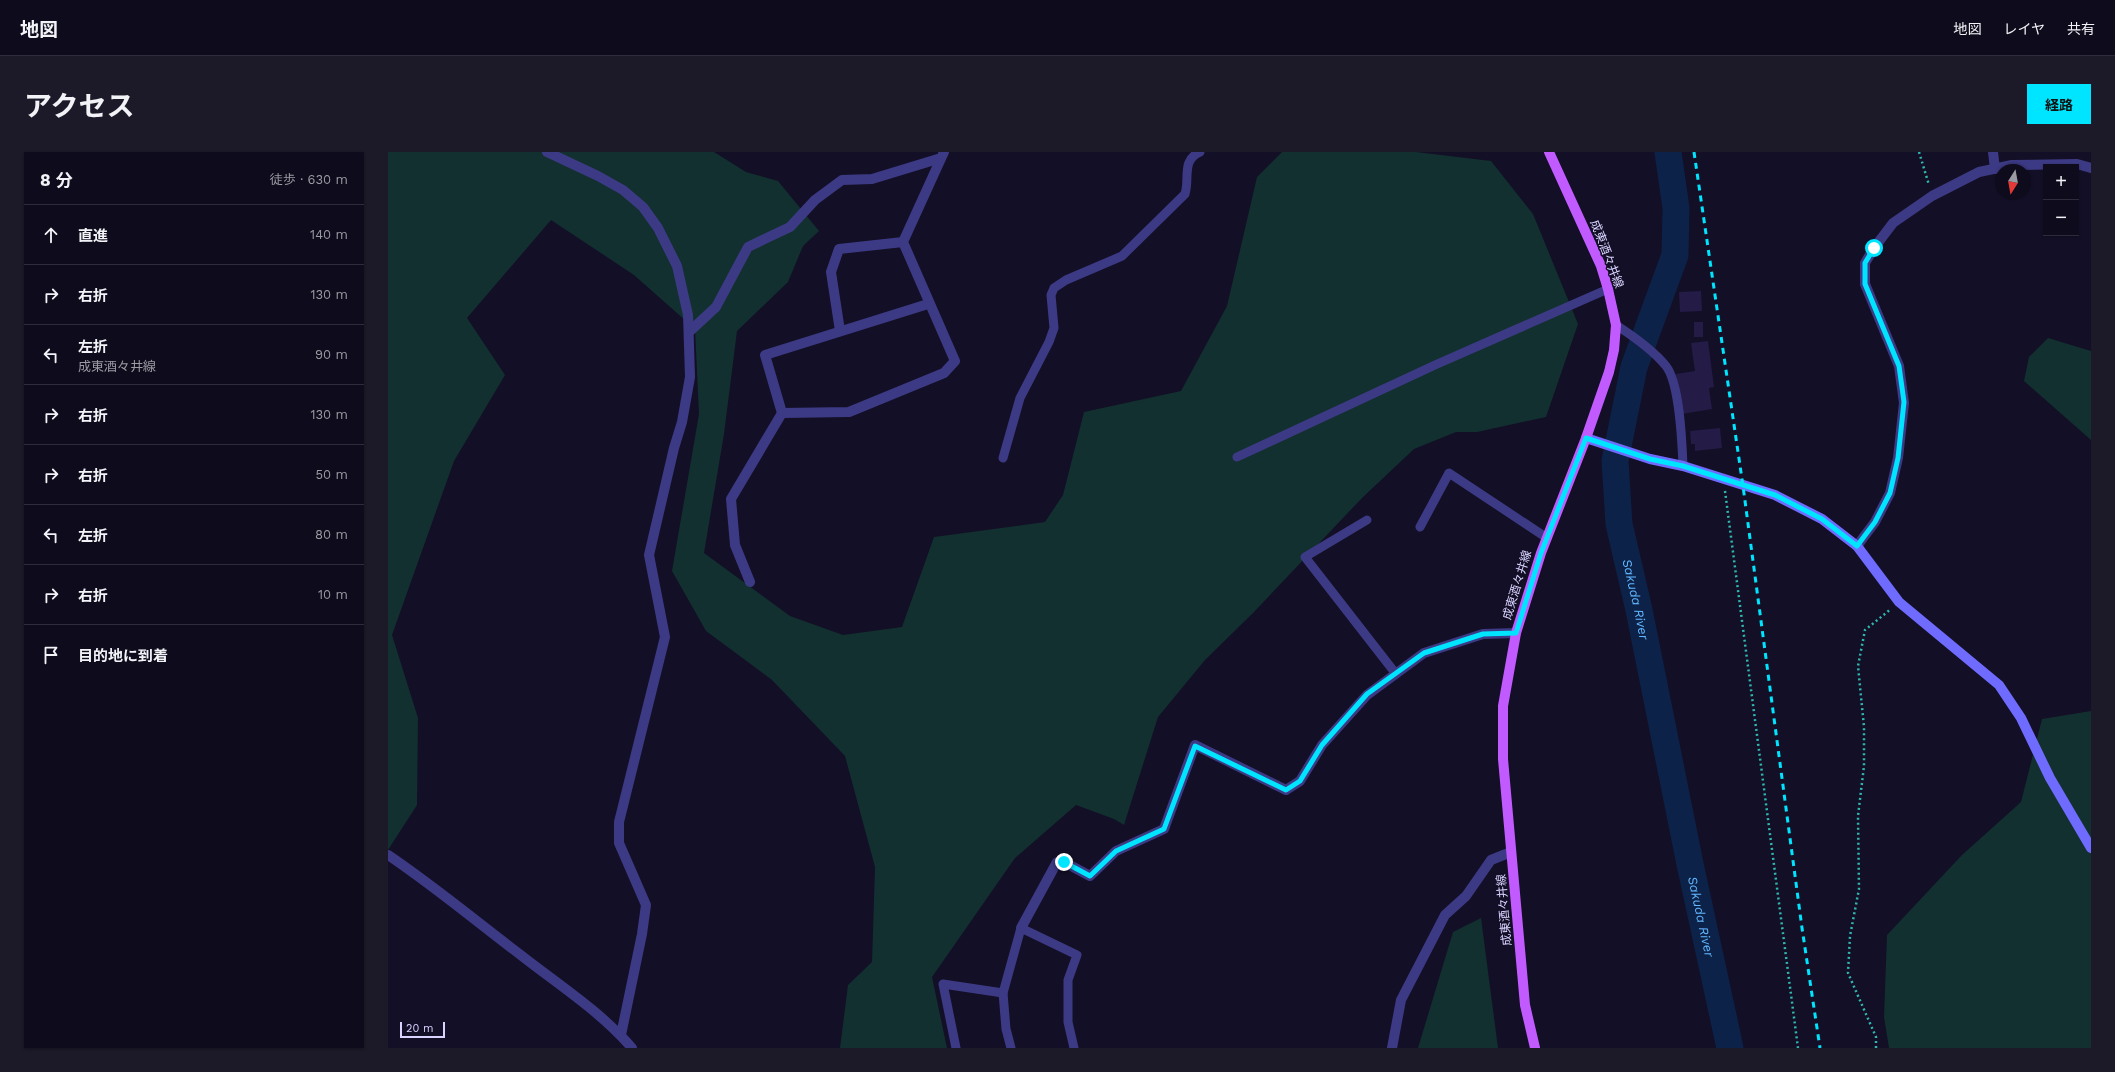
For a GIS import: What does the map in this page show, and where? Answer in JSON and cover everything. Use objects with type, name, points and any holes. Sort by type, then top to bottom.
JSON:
[{"type":"main road","name":"成東酒々井線","points":[[1535,1048],[1525,1005],[1503,758],[1503,706],[1516,633],[1547,538],[1586,438],[1609,372],[1614,350],[1616,325],[1608,290],[1600,266],[1550,152]]},
{"type":"street","points":[[547,152],[598,176],[623,190],[643,207],[658,228],[677,266],[687,308],[690,377],[682,422],[674,448],[649,555],[665,637],[619,822],[619,843],[646,905],[642,934],[621,1035]]},
{"type":"street","points":[[1857,546],[1875,522],[1890,493],[1898,458],[1904,402],[1899,366],[1865,284],[1865,263],[1893,223],[1932,196],[1979,172],[1995,169],[1993,152]]},
{"type":"street","points":[[689,332],[716,308],[748,247],[790,227],[814,200],[842,180],[872,179],[942,155]]},
{"type":"street","points":[[782,413],[849,412],[944,373],[955,361],[928,304],[903,242],[942,155]]},
{"type":"street","points":[[2031,165],[2077,164],[2091,168]]},
{"type":"street","points":[[840,331],[831,272],[839,249],[903,242]]},
{"type":"street","points":[[750,582],[735,545],[731,500],[782,413],[765,355],[928,304]]},
{"type":"street","points":[[1586,438],[1650,459],[1683,466],[1775,495],[1822,519],[1857,546],[1899,602],[1999,685],[2021,718],[2050,778],[2091,848]]},
{"type":"street","points":[[1021,928],[1057,862],[1064,862],[1090,876],[1116,851],[1164,829],[1195,746],[1286,790],[1300,781],[1322,745],[1367,694],[1424,653],[1483,634],[1516,633]]},
{"type":"street","points":[[1392,1048],[1401,1000],[1445,914],[1466,896],[1491,860],[1511,852]]},
{"type":"street","points":[[388,855],[416,874],[621,1035],[632,1048]]},
{"type":"lane","points":[[1003,458],[1020,398],[1049,342],[1054,328],[1051,295],[1054,288],[1066,280],[1122,256],[1184,194],[1188,186],[1186,173],[1188,163],[1196,154],[1200,152]]},
{"type":"lane","points":[[1237,457],[1428,368],[1608,290]]},
{"type":"lane","points":[[1616,325],[1634,337],[1666,366],[1672,380],[1682,436],[1683,466]]},
{"type":"lane","points":[[1420,527],[1449,473],[1547,538]]},
{"type":"lane","points":[[1367,520],[1305,557],[1396,674]]},
{"type":"lane","points":[[1011,1048],[1006,1029],[1003,993],[1021,928],[1077,954],[1068,980],[1068,1022],[1074,1048]]},
{"type":"lane","points":[[956,1048],[943,984],[1003,993]]},
{"type":"path","points":[[1919,152],[1932,196]]},
{"type":"path","points":[[1724,480],[1798,1048]]},
{"type":"path","points":[[1876,1048],[1876,1037],[1848,973],[1850,936],[1859,889],[1858,816],[1864,766],[1864,727],[1858,666],[1865,630],[1899,602]]},
{"type":"green space","points":[[388,152],[714,152],[746,172],[778,181],[819,231],[803,246],[788,282],[737,331],[724,434],[704,553],[790,616],[843,635],[902,627],[934,537],[1045,522],[1063,495],[1084,412],[1181,391],[1227,306],[1257,177],[1282,152],[1416,152],[1491,161],[1533,214],[1578,324],[1546,417],[1477,432],[1456,432],[1414,449],[1362,498],[1253,613],[1205,660],[1158,717],[1124,825],[1114,819],[1076,805],[1015,858],[932,977],[947,1048],[840,1048],[848,985],[872,962],[875,867],[845,756],[772,680],[706,631],[672,571],[699,414],[695,329],[634,275],[551,220],[467,318],[505,375],[454,461],[392,635],[418,718],[417,805],[388,850]]},
{"type":"green space","points":[[2048,338],[2091,351],[2091,440],[2024,381],[2029,357]]},
{"type":"green space","points":[[2091,711],[2091,1048],[1889,1048],[1884,1017],[1887,935],[1962,855],[2021,802],[2042,719]]},
{"type":"green space","points":[[1481,918],[1498,1048],[1418,1048],[1453,932]]},
{"type":"building","points":[[1701,291],[1702,311],[1680,312],[1679,292]]},
{"type":"building","points":[[1694,322],[1703,322],[1703,337],[1694,337]]},
{"type":"building","points":[[1708,341],[1714,387],[1709,388],[1712,409],[1682,414],[1676,374],[1695,371],[1691,343]]},
{"type":"building","points":[[1720,428],[1722,448],[1695,451],[1695,444],[1691,444],[1690,431]]},
{"type":"waterway","name":"Sakuda River","points":[[1668,152],[1676,208],[1675,255],[1634,367],[1615,461],[1619,524],[1639,610],[1690,864],[1730,1048]]},
{"type":"railway","points":[[1694,152],[1743,486],[1802,928],[1820,1048]]},
{"type":"route","points":[[1064,862],[1090,876],[1116,851],[1164,829],[1195,746],[1286,790],[1300,781],[1322,745],[1367,694],[1424,653],[1483,634],[1516,633],[1541,553],[1586,438],[1650,459],[1683,466],[1775,495],[1822,519],[1857,546],[1875,522],[1890,493],[1898,458],[1904,402],[1899,366],[1865,284],[1865,263],[1874,248]]}]
